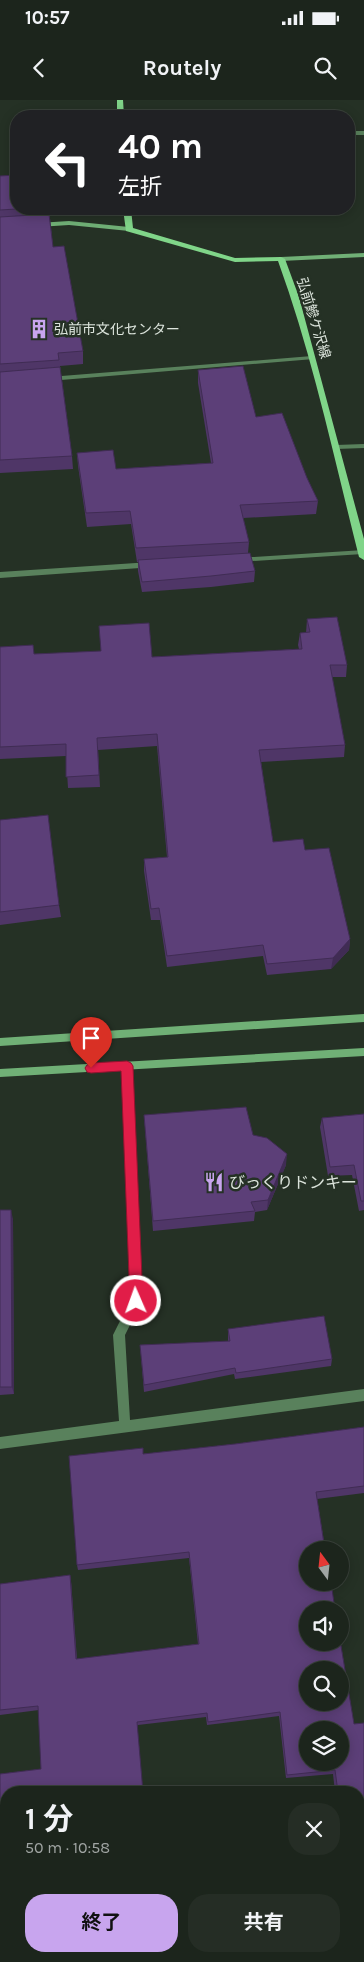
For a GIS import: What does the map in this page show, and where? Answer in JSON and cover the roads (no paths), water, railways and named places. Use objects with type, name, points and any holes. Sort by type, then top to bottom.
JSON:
[{"type":"main road","points":[[128,215],[129,229],[235,260],[281,259]]},
{"type":"main road","name":"弘前鰺ケ沢線","points":[[281,259],[295,297],[312,358],[363,555]]},
{"type":"street","points":[[30,225],[70,223],[129,229]]},
{"type":"street","points":[[281,259],[364,255]]},
{"type":"street","points":[[36,380],[312,358]]},
{"type":"street","points":[[336,447],[364,446]]},
{"type":"street","points":[[227,561],[363,555]]},
{"type":"street","points":[[0,575],[158,565]]},
{"type":"street","points":[[0,1042],[364,1018]]},
{"type":"street","points":[[0,1073],[364,1052]]},
{"type":"street","points":[[125,1427],[120,1335],[136,1301],[127,1066]]},
{"type":"street","points":[[0,1443],[364,1395]]},
{"type":"place","name":"弘前市文化センター","points":[[39,329]]},
{"type":"place","name":"びっくりドンキー","points":[[214,1182]]}]
